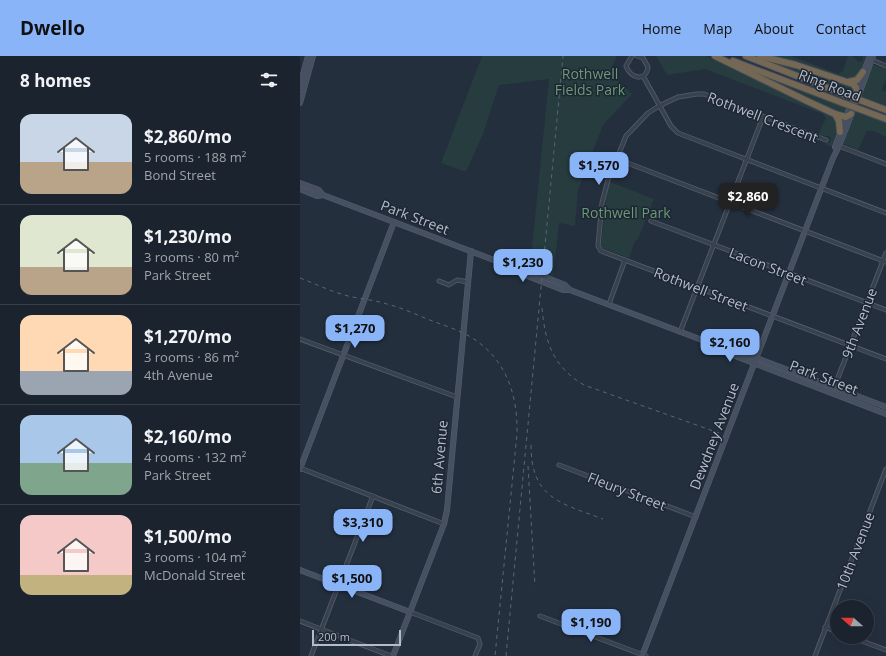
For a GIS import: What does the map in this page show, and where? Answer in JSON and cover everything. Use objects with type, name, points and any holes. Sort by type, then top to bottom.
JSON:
[{"type":"highway","points":[[715,56],[835,114],[848,116]]},
{"type":"highway","name":"Ring Road","points":[[720,56],[886,119]]},
{"type":"highway","name":"Ring Road","points":[[746,56],[886,110]]},
{"type":"highway","points":[[760,56],[848,82],[857,89],[854,106]]},
{"type":"highway","points":[[848,82],[857,80],[863,72]]},
{"type":"highway","points":[[835,114],[839,121],[840,132]]},
{"type":"street","points":[[300,86],[308,56]]},
{"type":"street","points":[[300,103],[313,56]]},
{"type":"street","points":[[632,56],[626,66],[633,77],[643,76],[647,71],[648,66],[643,58],[637,56]]},
{"type":"street","points":[[871,57],[886,66]]},
{"type":"street","name":"Dewdney Avenue","points":[[644,656],[772,316],[821,188],[839,146],[863,72],[871,57]]},
{"type":"street","name":"Dewdney Avenue","points":[[833,158],[840,132],[854,106],[871,57]]},
{"type":"street","points":[[643,76],[671,126],[678,133],[886,213]]},
{"type":"street","name":"Rothwell Crescent","points":[[627,261],[601,251],[598,246],[602,203],[608,180],[626,136],[648,113],[659,106],[678,97],[700,94],[826,140]]},
{"type":"street","points":[[680,332],[763,117]]},
{"type":"street","points":[[839,146],[886,164]]},
{"type":"street","points":[[617,159],[885,261]]},
{"type":"street","name":"Park Street","points":[[300,183],[318,190],[323,195],[499,262],[506,262],[565,285],[570,290],[710,343],[714,342],[757,357],[886,407]]},
{"type":"street","name":"Park Street","points":[[300,189],[318,196],[323,195]]},
{"type":"street","name":"Lacon Street","points":[[651,220],[886,310]]},
{"type":"street","points":[[394,222],[300,469],[444,524]]},
{"type":"street","name":"6th Avenue","points":[[392,656],[444,524],[447,510],[471,251]]},
{"type":"street","name":"9th Avenue","points":[[832,393],[885,261],[886,253]]},
{"type":"street","points":[[609,304],[627,261]]},
{"type":"street","name":"Rothwell Street","points":[[627,261],[886,359]]},
{"type":"street","points":[[439,281],[449,285],[457,280],[468,282]]},
{"type":"street","points":[[300,339],[457,397]]},
{"type":"street","name":"Park Street","points":[[710,343],[712,347],[754,364],[886,414]]},
{"type":"street","name":"Fleury Street","points":[[559,465],[696,517]]},
{"type":"street","name":"10th Avenue","points":[[814,656],[886,469]]},
{"type":"street","points":[[311,656],[373,496]]},
{"type":"street","points":[[300,570],[478,638],[480,644],[475,656]]},
{"type":"street","points":[[540,616],[644,656]]},
{"type":"street","points":[[300,621],[392,656]]},
{"type":"street","points":[[825,628],[830,630]]},
{"type":"street","points":[[870,644],[886,650]]},
{"type":"green space","name":"Rothwell Fields Park","points":[[482,56],[617,56],[612,67],[617,80],[632,94],[603,125],[578,190],[575,226],[559,223],[553,277],[530,268],[549,79],[499,85],[483,134],[466,172],[441,163]]},
{"type":"green space","points":[[656,56],[706,56],[833,116],[837,123],[837,127],[832,147],[825,144],[830,142],[831,138],[829,136],[818,135],[826,118],[823,114],[705,69],[667,75]]},
{"type":"green space","points":[[769,56],[791,56],[838,74],[843,71],[848,56],[852,56],[859,62],[863,60],[863,56],[867,56],[858,74],[852,79],[848,80]]},
{"type":"green space","points":[[754,57],[785,64],[851,86],[854,90],[853,95]]},
{"type":"green space","points":[[875,65],[886,69],[886,79],[881,90],[886,92],[886,107],[860,98],[872,66]]},
{"type":"green space","points":[[755,73],[848,108],[845,114],[826,108]]},
{"type":"green space","points":[[855,110],[886,123],[886,137],[873,131],[867,131],[858,150],[844,144],[843,143]]},
{"type":"green space","name":"Rothwell Park","points":[[610,182],[654,199],[629,258],[602,248],[601,245],[607,192]]},
{"type":"railway","points":[[506,656],[563,56]]},
{"type":"railway","points":[[300,278],[342,294],[377,301],[399,308],[465,334],[492,354],[507,378],[515,404],[517,434],[495,656]]},
{"type":"railway","points":[[542,308],[548,343],[558,362],[573,378],[584,385],[719,433]]},
{"type":"railway","points":[[531,445],[532,463],[536,477],[542,487],[561,503],[603,519]]},
{"type":"railway","points":[[528,466],[535,586]]}]
